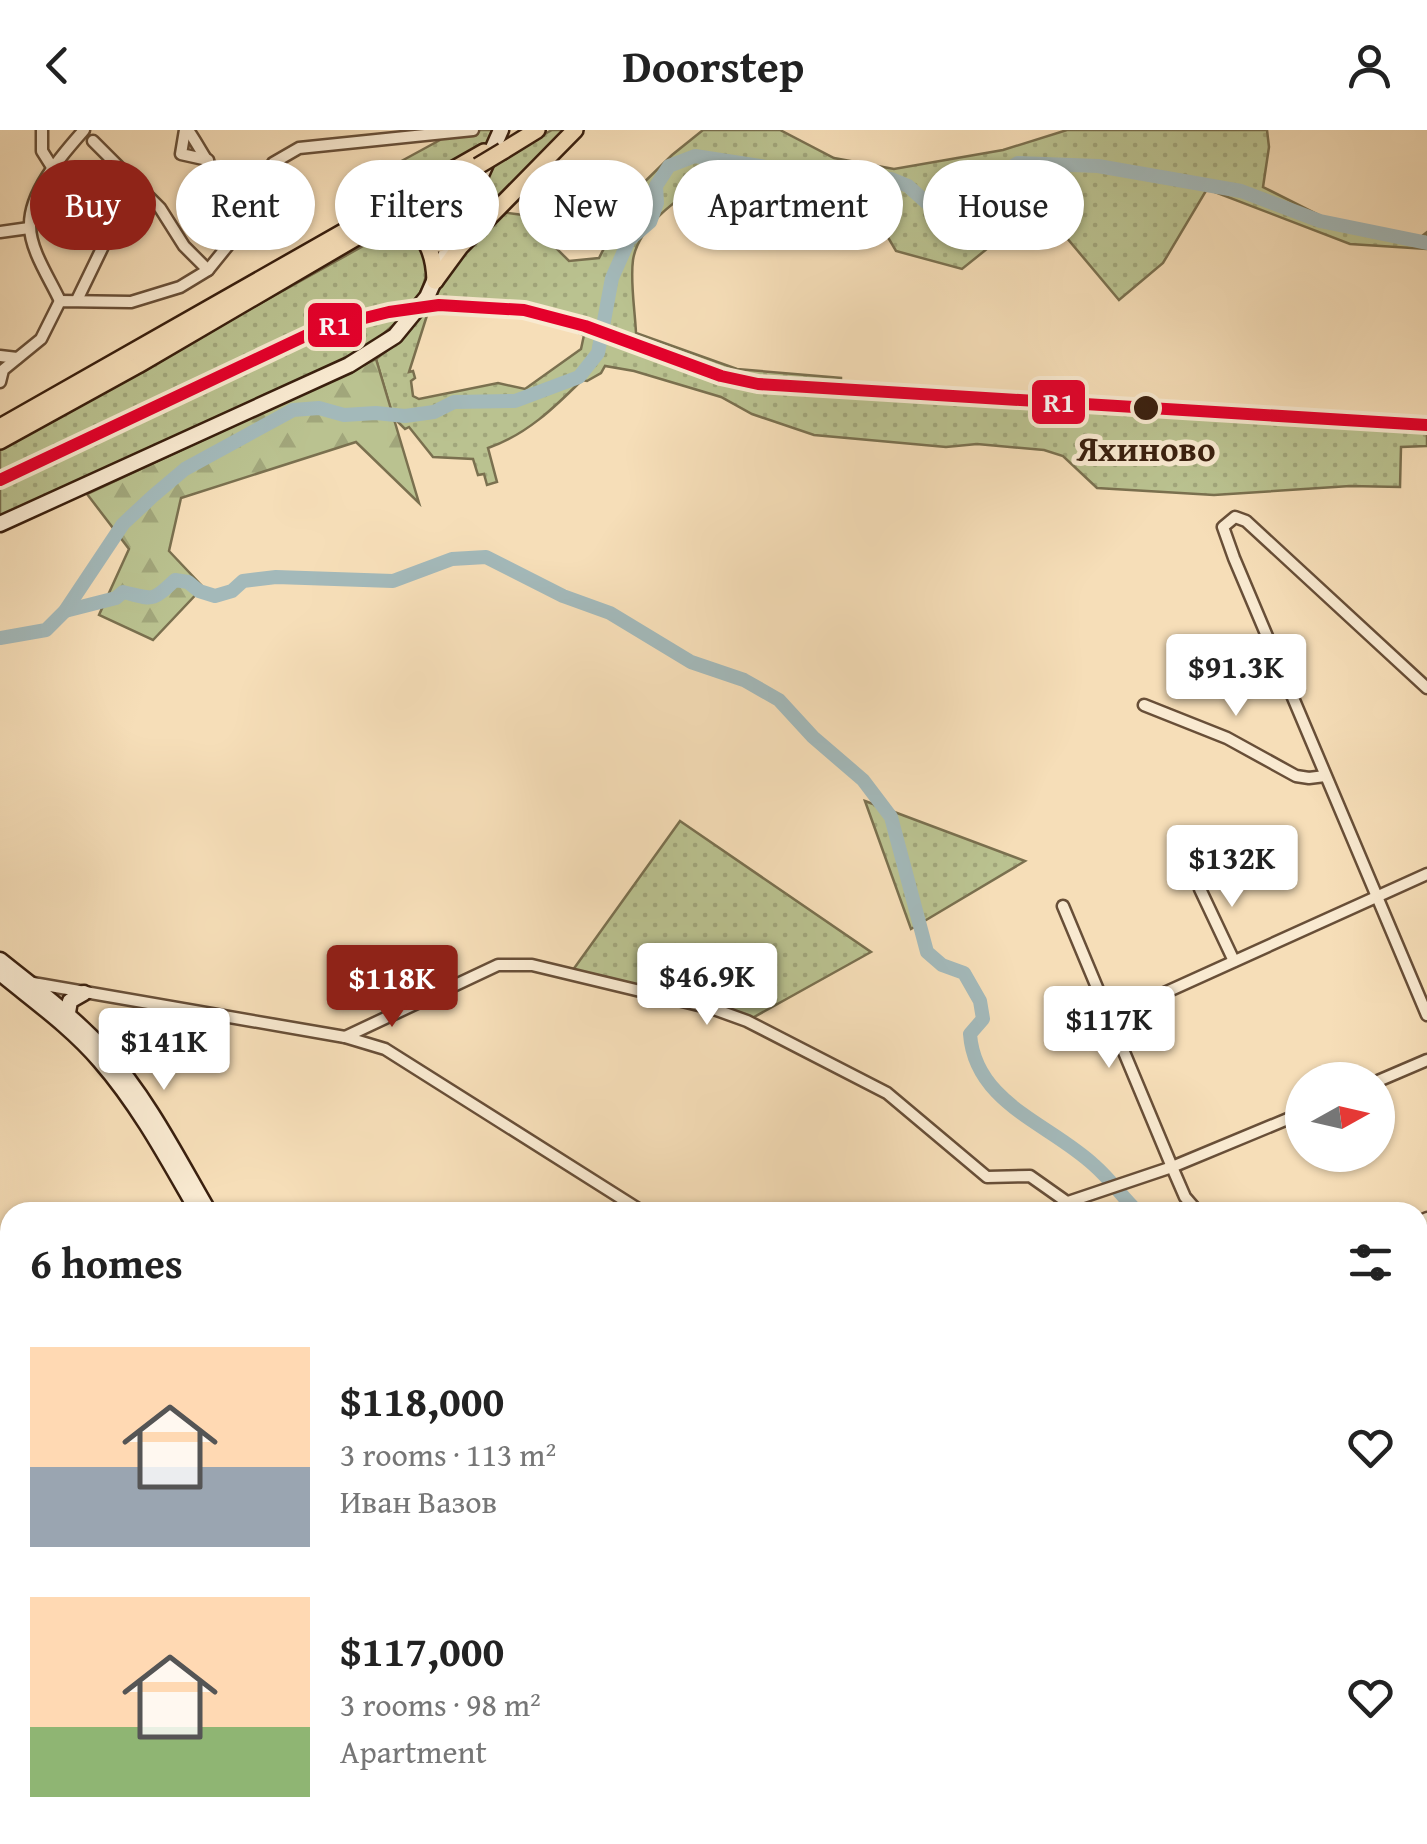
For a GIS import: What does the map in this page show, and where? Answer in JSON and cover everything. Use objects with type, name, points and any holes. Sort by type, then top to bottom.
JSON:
[{"type":"main road","points":[[0,427],[482,159],[508,138],[537,130]]},
{"type":"main road","points":[[0,524],[349,365],[396,336],[460,246],[575,130]]},
{"type":"main road","points":[[496,160],[508,138]]},
{"type":"main road","points":[[0,440],[337,250]]},
{"type":"main road","points":[[430,250],[435,282]]},
{"type":"main road","points":[[435,282],[448,250]]},
{"type":"main road","points":[[0,960],[29,983],[133,1086],[203,1202]]},
{"type":"main road","points":[[4,976],[67,1020],[124,1092],[192,1202]]},
{"type":"main road","points":[[67,1020],[70,1001],[84,993]]},
{"type":"street","points":[[42,130],[42,151],[47,160]]},
{"type":"street","points":[[187,130],[177,158],[208,160]]},
{"type":"street","points":[[187,130],[208,160]]},
{"type":"street","points":[[278,160],[299,148],[406,133],[473,130]]},
{"type":"street","points":[[60,160],[86,135],[112,160]]},
{"type":"street","points":[[156,204],[184,246],[208,270]]},
{"type":"street","points":[[0,382],[3,370],[41,339],[60,301],[30,224]]},
{"type":"street","points":[[0,232],[29,228]]},
{"type":"street","points":[[77,300],[101,250]]},
{"type":"street","points":[[60,301],[131,302],[180,287],[208,270],[225,250]]},
{"type":"street","points":[[0,356],[17,358]]},
{"type":"street","points":[[1427,688],[1246,521],[1235,517],[1228,520],[1225,537],[1427,1015]]},
{"type":"street","points":[[1144,705],[1228,738],[1296,776],[1325,776]]},
{"type":"street","points":[[1196,866],[1200,889],[1234,962]]},
{"type":"street","points":[[1109,1018],[1427,874]]},
{"type":"street","points":[[1063,906],[1190,1202]]},
{"type":"street","points":[[345,1038],[498,965],[520,964],[556,971],[711,1008],[747,1022],[888,1092],[987,1177],[1030,1176],[1068,1202],[1172,1167],[1285,1120]]},
{"type":"street","points":[[4,976],[345,1038],[399,1056],[627,1202]]},
{"type":"street","points":[[1395,1074],[1427,1060]]},
{"type":"green space","points":[[443,130],[495,130],[488,145],[461,160],[403,160],[440,140]]},
{"type":"green space","points":[[552,130],[569,130],[539,160],[519,160],[519,180],[499,201],[498,160]]},
{"type":"green space","points":[[703,130],[780,130],[845,160],[673,160],[673,204],[653,223],[653,174]]},
{"type":"green space","points":[[1067,130],[1267,130],[1269,147],[1263,187],[1327,219],[1417,240],[1427,232],[1427,249],[1350,244],[1207,189],[1163,263],[1119,300],[1077,250],[1084,250],[1084,160],[946,160],[1003,150]]},
{"type":"green space","points":[[923,164],[923,250],[986,250],[962,269],[896,251],[903,250],[903,167]]},
{"type":"green space","points":[[501,212],[519,214],[519,250],[558,250],[569,261],[599,258],[603,250],[636,250],[632,277],[636,333],[737,369],[841,378],[841,390],[1427,425],[1427,446],[1401,447],[1400,487],[1350,486],[1214,495],[1097,488],[1063,456],[1044,450],[977,444],[946,447],[814,435],[752,414],[721,397],[605,366],[601,373],[582,380],[527,428],[488,448],[497,482],[487,485],[484,474],[478,475],[473,459],[433,457],[409,427],[405,429],[393,417],[376,359],[408,330],[468,250],[499,250]],"holes":[[[454,306],[537,316],[584,335],[581,349],[525,389],[498,383],[419,399],[413,396],[411,381],[415,378],[413,371],[409,372],[429,309]]]},
{"type":"green space","points":[[356,250],[424,253],[427,271],[415,303],[363,310],[312,328],[0,475],[0,448]]},
{"type":"green space","points":[[406,314],[366,349],[0,516],[0,486],[331,331]]},
{"type":"green space","points":[[376,359],[419,503],[356,442],[181,498],[169,551],[203,587],[153,640],[99,615],[129,549],[87,494]]},
{"type":"green space","points":[[865,801],[1025,861],[911,929]]},
{"type":"green space","points":[[680,821],[871,952],[747,1021],[570,974]]},
{"type":"waterway","points":[[0,638],[46,630],[65,611],[123,524],[153,496],[185,469],[293,410],[319,408],[344,415],[405,416],[434,412],[454,402],[515,401],[579,377],[598,353],[612,278],[629,240],[650,222],[657,203],[656,186],[669,166],[695,156],[779,169],[825,188],[852,190],[868,181],[891,179],[908,186],[927,203],[949,204],[984,192],[997,176],[1018,163],[1098,166],[1241,191],[1320,221],[1427,243]]},
{"type":"waterway","points":[[65,611],[116,598],[123,592],[151,597],[175,580],[215,596],[232,591],[243,581],[276,577],[393,581],[452,559],[486,557],[563,596],[610,613],[691,662],[744,680],[779,700],[813,737],[863,780],[891,817],[927,952],[942,965],[964,973],[980,1001],[983,1019],[970,1034],[975,1058],[985,1078],[1018,1111],[1095,1166],[1129,1202]]},
{"type":"transit line","name":"R1","points":[[0,480],[320,329],[389,312],[439,305],[524,310],[585,326],[721,376],[758,384],[1427,425]]},
{"type":"place","name":"Яхиново","points":[[1146,408]]}]
